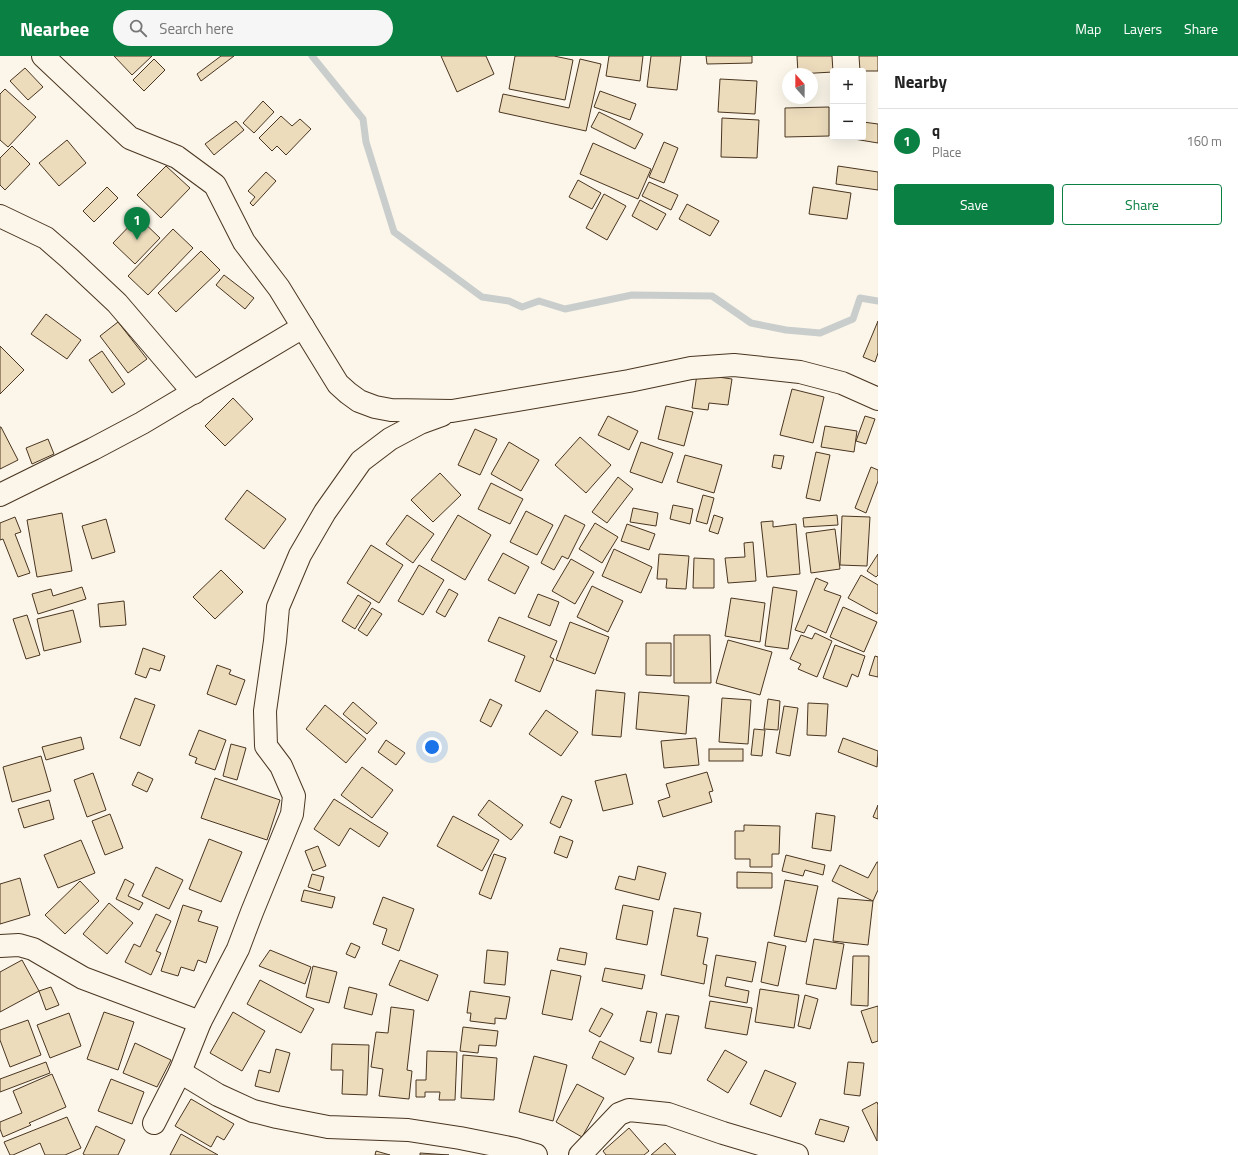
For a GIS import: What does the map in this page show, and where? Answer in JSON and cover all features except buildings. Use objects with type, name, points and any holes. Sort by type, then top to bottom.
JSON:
[{"type":"street","points":[[44,56],[130,138],[177,157],[215,185],[244,242],[279,288],[338,384],[348,394],[359,401],[375,407],[391,410],[452,411],[629,381],[691,368],[734,365],[800,372],[842,382],[878,399]]},
{"type":"street","points":[[0,216],[46,238],[69,258],[117,303],[194,393]]},
{"type":"street","points":[[0,495],[142,423],[303,327]]},
{"type":"street","points":[[154,1123],[180,1072],[200,1022],[238,949],[292,814],[294,796],[281,766],[266,746],[265,711],[275,641],[278,607],[300,555],[325,512],[361,461],[390,440],[420,423],[452,411]]},
{"type":"street","points":[[0,946],[19,946],[33,950],[83,978],[200,1022]]},
{"type":"street","points":[[180,1072],[218,1096],[253,1110],[277,1117],[328,1127],[408,1130],[460,1138],[536,1155]]},
{"type":"street","points":[[580,1155],[619,1114],[629,1110],[668,1114],[797,1155]]},
{"type":"waterway","points":[[312,56],[363,119],[366,142],[394,232],[482,297],[509,301],[522,307],[539,301],[565,309],[632,295],[712,296],[751,323],[786,330],[820,333],[853,319],[860,298],[878,301]]},
{"type":"place","name":"q","points":[[137,240]]}]
